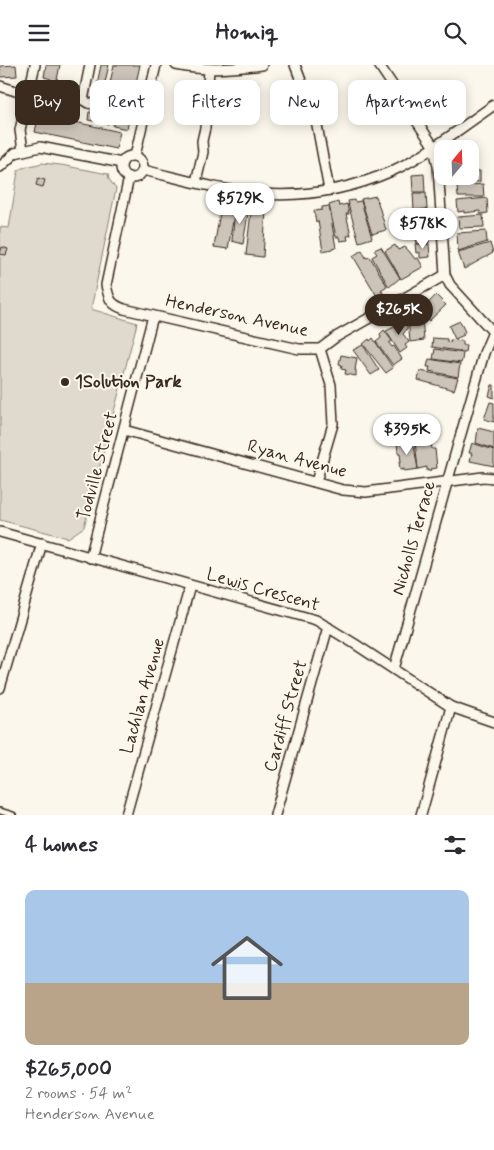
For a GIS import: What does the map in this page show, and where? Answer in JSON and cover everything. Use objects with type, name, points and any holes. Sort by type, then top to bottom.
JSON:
[{"type":"street","points":[[32,80],[35,65]]},
{"type":"street","points":[[90,65],[83,100],[90,103]]},
{"type":"street","points":[[152,80],[156,65]]},
{"type":"street","points":[[176,65],[209,70],[262,65]]},
{"type":"street","points":[[295,65],[316,120],[329,190]]},
{"type":"street","points":[[143,170],[262,194],[313,193],[350,185],[392,171],[434,147],[379,65]]},
{"type":"street","points":[[196,182],[203,152],[202,141],[205,128],[209,70]]},
{"type":"street","points":[[0,87],[15,91]]},
{"type":"street","points":[[444,140],[494,105]]},
{"type":"street","points":[[21,125],[20,130],[23,150]]},
{"type":"street","points":[[135,156],[142,125]]},
{"type":"street","points":[[0,167],[15,153],[40,147],[122,163]]},
{"type":"street","points":[[135,156],[141,160],[143,170],[138,175],[129,177],[123,173],[122,163],[126,158],[135,156]]},
{"type":"street","points":[[129,177],[106,285],[109,297],[115,305],[152,315]]},
{"type":"street","points":[[439,185],[445,275]]},
{"type":"street","name":"Nicholls Terrace","points":[[394,669],[446,482],[484,353],[493,331],[450,285],[445,275]]},
{"type":"street","name":"Henderson Avenue","points":[[152,315],[299,349],[320,349],[336,337],[445,275]]},
{"type":"street","name":"Todville Street","points":[[90,558],[152,315]]},
{"type":"street","points":[[316,482],[333,425],[332,385],[320,349]]},
{"type":"street","name":"Ryan Avenue","points":[[124,429],[343,490],[366,492],[483,477],[494,478]]},
{"type":"street","name":"Lewis Crescent","points":[[0,532],[316,620],[451,707],[494,722]]},
{"type":"street","points":[[0,688],[3,665],[42,543]]},
{"type":"street","name":"Lachlan Avenue","points":[[126,815],[190,586]]},
{"type":"street","name":"Cardiff Street","points":[[275,815],[328,627]]},
{"type":"street","points":[[421,815],[451,707]]},
{"type":"lane","points":[[0,811],[13,815]]},
{"type":"shaded area","points":[[42,163],[108,174],[116,189],[91,309],[137,323],[84,527],[68,538],[0,520],[0,227],[9,228],[18,171],[22,168]]},
{"type":"building","points":[[16,65],[17,76],[0,77],[0,66]]},
{"type":"building","points":[[46,65],[60,65],[57,80],[44,77]]},
{"type":"building","points":[[101,65],[109,65],[106,80],[98,80]]},
{"type":"building","points":[[114,65],[140,65],[137,80],[111,80]]},
{"type":"building","points":[[80,123],[120,132],[116,149],[35,132],[37,125],[80,125]]},
{"type":"building","points":[[113,125],[128,125],[127,129]]},
{"type":"building","points":[[424,174],[425,192],[413,192],[412,175]]},
{"type":"building","points":[[38,178],[45,180],[43,187],[36,185]]},
{"type":"building","points":[[483,184],[484,197],[458,197],[457,186]]},
{"type":"building","points":[[413,193],[426,193],[427,209],[414,210]]},
{"type":"building","points":[[376,196],[386,230],[372,234],[361,199]]},
{"type":"building","points":[[487,198],[488,213],[480,214],[480,211],[458,212],[457,201]]},
{"type":"building","points":[[354,200],[355,202],[361,201],[372,238],[359,242],[348,204],[348,201]]},
{"type":"building","points":[[338,202],[339,206],[347,204],[349,214],[346,214],[351,235],[347,236],[348,240],[340,241],[339,237],[336,237],[329,205]]},
{"type":"building","points":[[229,203],[236,204],[228,249],[214,247],[221,207],[228,208]]},
{"type":"building","points":[[329,206],[336,248],[323,251],[318,221],[316,222],[314,211],[322,210],[322,207]]},
{"type":"building","points":[[240,207],[249,208],[243,244],[232,241],[235,210],[240,211]]},
{"type":"building","points":[[258,209],[266,210],[263,257],[246,255],[251,211],[258,212]]},
{"type":"building","points":[[427,210],[428,226],[415,227],[415,211]]},
{"type":"building","points":[[483,215],[484,227],[459,228],[458,217]]},
{"type":"building","points":[[428,227],[429,243],[417,244],[415,228]]},
{"type":"building","points":[[486,231],[487,242],[458,251],[457,233]]},
{"type":"building","points":[[490,243],[493,253],[464,269],[458,252]]},
{"type":"building","points":[[415,244],[429,244],[430,257],[420,258],[420,252],[416,253]]},
{"type":"building","points":[[395,245],[398,250],[405,247],[415,259],[418,258],[423,267],[401,279],[385,251]]},
{"type":"building","points":[[2,247],[8,249],[6,255],[0,254]]},
{"type":"building","points":[[381,247],[400,278],[389,287],[372,257],[377,254],[374,250]]},
{"type":"building","points":[[362,250],[366,258],[370,257],[387,286],[381,290],[383,293],[377,296],[353,256]]},
{"type":"building","points":[[436,295],[446,305],[429,321],[420,312]]},
{"type":"building","points":[[414,314],[419,314],[420,318],[422,318],[424,340],[410,342],[408,317],[414,317]]},
{"type":"building","points":[[407,321],[407,329],[403,334],[409,342],[405,345],[407,348],[400,353],[386,331]]},
{"type":"building","points":[[460,321],[465,332],[462,333],[464,335],[455,339],[449,326]]},
{"type":"building","points":[[384,330],[392,341],[389,343],[392,347],[394,346],[402,359],[393,365],[376,342],[381,338],[380,334]]},
{"type":"building","points":[[373,338],[393,368],[386,373],[363,344]]},
{"type":"building","points":[[433,338],[447,339],[447,342],[450,343],[450,340],[463,341],[463,345],[466,346],[465,352],[432,347]]},
{"type":"building","points":[[363,345],[379,370],[371,375],[353,350]]},
{"type":"building","points":[[435,349],[463,353],[461,363],[433,359]]},
{"type":"building","points":[[341,355],[357,358],[356,376],[345,374],[346,370],[341,369],[342,365],[339,364]]},
{"type":"building","points":[[429,359],[460,364],[458,377],[429,371],[430,367],[427,367]]},
{"type":"building","points":[[420,371],[458,378],[454,390],[418,380]]},
{"type":"building","points":[[492,385],[494,385],[494,398],[489,396]]},
{"type":"building","points":[[490,402],[494,403],[494,422],[484,419]]},
{"type":"building","points":[[478,428],[494,432],[494,449],[476,443]]},
{"type":"building","points":[[424,440],[431,443],[432,449],[435,449],[437,468],[427,471],[427,467],[418,469],[415,441]]},
{"type":"building","points":[[413,441],[418,469],[400,470],[399,462],[401,462],[397,442]]},
{"type":"building","points":[[472,443],[494,450],[494,466],[470,461],[472,453],[469,453]]},
{"type":"place","name":"1Solution Park","points":[[65,382]]}]
